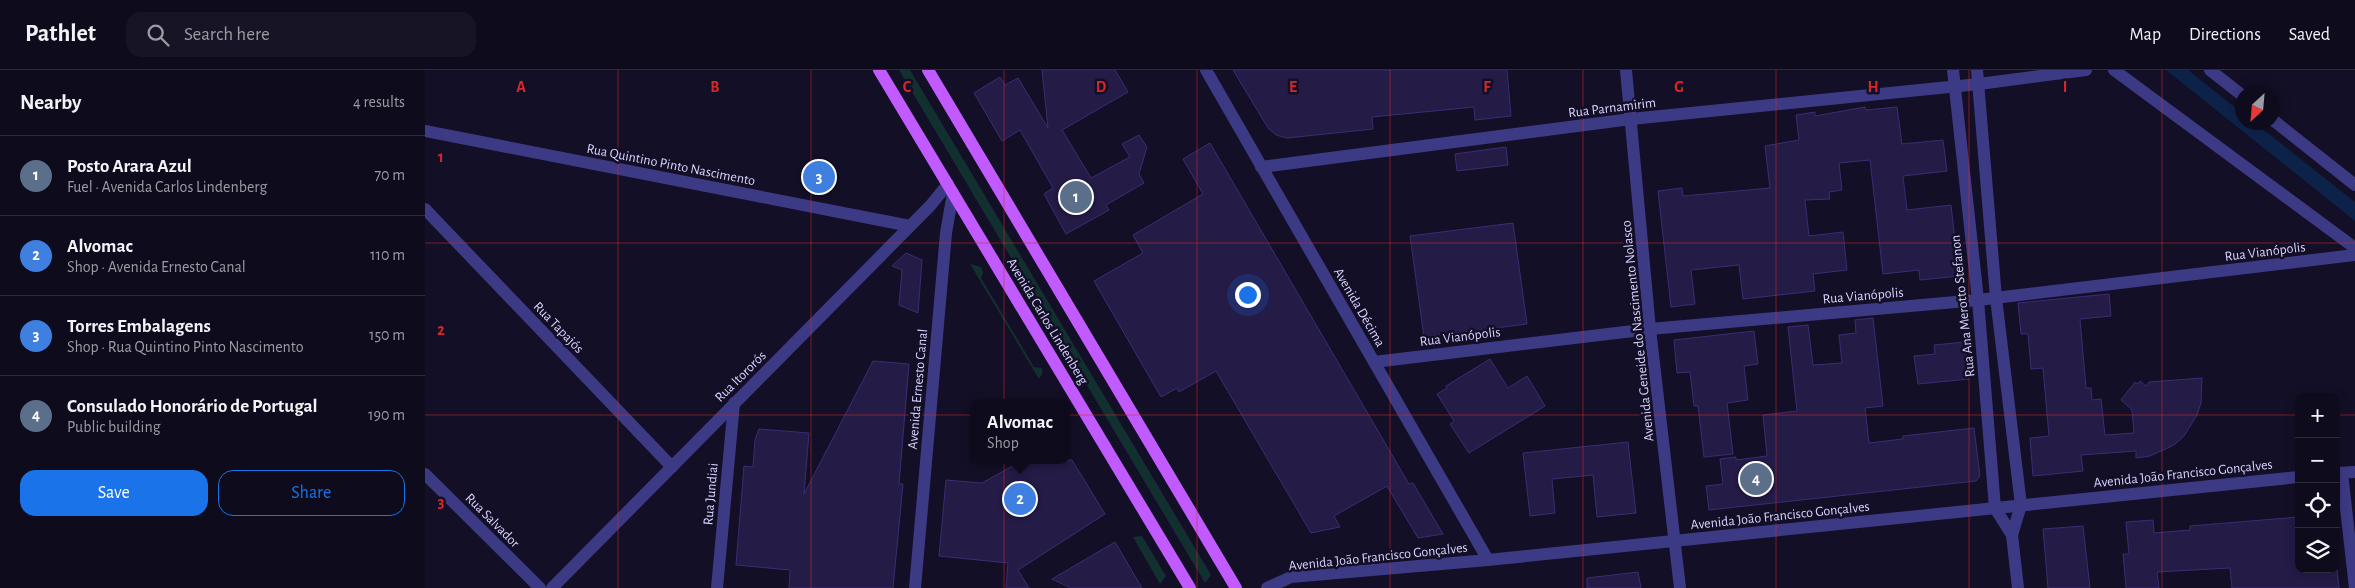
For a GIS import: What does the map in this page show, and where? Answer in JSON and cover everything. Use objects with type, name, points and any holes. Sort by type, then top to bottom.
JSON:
[{"type":"main road","name":"Avenida Carlos Lindenberg","points":[[879,70],[1190,588]]},
{"type":"main road","name":"Avenida Carlos Lindenberg","points":[[928,70],[1236,588]]},
{"type":"street","name":"Avenida Décima","points":[[1206,70],[1488,560]]},
{"type":"street","name":"Avenida Geneide do Nascimento Nolasco","points":[[1627,70],[1650,329],[1680,588]]},
{"type":"street","name":"Rua Ana Merotto Stefanon","points":[[1953,70],[1978,300],[1995,508],[2012,535]]},
{"type":"street","name":"Rua Ana Merotto Stefanon","points":[[1977,70],[1996,298],[2021,504],[2012,535],[2018,588]]},
{"type":"street","name":"Rua Parnamirim","points":[[1261,166],[1631,119],[1979,84],[2086,70]]},
{"type":"street","points":[[2114,70],[2355,248]]},
{"type":"street","points":[[2210,70],[2235,90]]},
{"type":"street","points":[[2280,126],[2355,185]]},
{"type":"street","name":"Rua Quintino Pinto Nascimento","points":[[425,131],[910,226]]},
{"type":"street","name":"Rua Itororós","points":[[552,588],[910,226],[951,189]]},
{"type":"street","name":"Avenida Ernesto Canal","points":[[915,588],[945,233],[951,189]]},
{"type":"street","name":"Rua Tapajós","points":[[425,208],[672,467]]},
{"type":"street","name":"Rua Vianópolis","points":[[1374,362],[1650,329],[1978,300],[2355,255]]},
{"type":"street","name":"Rua Jundiai","points":[[717,588],[734,404]]},
{"type":"street","points":[[2340,473],[2355,472]]},
{"type":"street","name":"Rua Salvador","points":[[425,474],[540,588]]},
{"type":"street","name":"Avenida João Francisco Gonçalves","points":[[1267,588],[1291,577],[1488,560],[2295,477]]},
{"type":"street","points":[[2340,480],[2355,588]]},
{"type":"green space","points":[[899,70],[910,70],[1211,575],[1205,583]]},
{"type":"green space","points":[[970,264],[981,267],[983,273],[981,278],[1034,367],[1042,368],[1042,374],[1039,379]]},
{"type":"green space","points":[[1142,536],[1166,576],[1160,584],[1133,537]]},
{"type":"water","points":[[2166,70],[2188,70],[2235,107],[2235,125]]},
{"type":"water","points":[[2241,130],[2264,130],[2355,202],[2355,221]]},
{"type":"building","points":[[1042,70],[1115,70],[1128,92],[1062,130],[1091,178],[1130,157],[1122,144],[1139,135],[1147,147],[1139,174],[1144,183],[1106,205],[1109,210],[1066,234],[1044,194],[1053,188],[1020,130],[1002,141],[974,93],[1000,77],[1005,85],[1018,78],[1048,128]]},
{"type":"building","points":[[1233,70],[1507,70],[1511,116],[1475,120],[1474,107],[1372,117],[1373,129],[1287,138],[1276,135],[1268,128]]},
{"type":"building","points":[[1865,107],[1866,110],[1897,107],[1902,144],[1943,140],[1947,171],[1903,176],[1907,210],[1951,205],[1959,276],[1920,280],[1919,270],[1883,274],[1870,160],[1839,163],[1842,190],[1829,192],[1830,199],[1805,200],[1809,236],[1843,232],[1847,270],[1813,274],[1815,291],[1743,299],[1739,265],[1691,270],[1695,304],[1671,307],[1658,191],[1682,188],[1683,196],[1770,188],[1765,146],[1799,140],[1796,115],[1815,112],[1815,116]]},
{"type":"building","points":[[1210,143],[1409,484],[1413,483],[1443,534],[1418,538],[1387,486],[1334,516],[1340,527],[1311,533],[1216,371],[1179,392],[1177,388],[1161,397],[1094,281],[1143,253],[1133,235],[1203,194],[1183,159]]},
{"type":"building","points":[[1506,147],[1508,165],[1457,171],[1455,154]]},
{"type":"building","points":[[1513,223],[1527,324],[1424,337],[1410,236]]},
{"type":"building","points":[[906,253],[922,260],[918,313],[899,305],[902,270],[892,266]]},
{"type":"building","points":[[2109,294],[2111,316],[2080,319],[2086,388],[2091,388],[2092,400],[2101,399],[2105,435],[2134,433],[2132,410],[2121,400],[2135,382],[2138,384],[2140,381],[2146,386],[2149,382],[2202,378],[2201,403],[2197,415],[2184,436],[2174,445],[2150,456],[2136,458],[2136,451],[2081,455],[2083,471],[2033,476],[2030,438],[2049,436],[2043,368],[2031,369],[2028,334],[2021,334],[2018,303]]},
{"type":"building","points":[[1873,318],[1883,406],[1865,408],[1869,443],[1903,439],[1903,436],[1974,428],[1980,476],[1976,481],[1709,510],[1706,486],[1723,484],[1720,459],[1736,457],[1736,460],[1767,456],[1763,415],[1797,411],[1788,327],[1808,325],[1813,365],[1842,363],[1839,335],[1856,333],[1855,320]]},
{"type":"building","points":[[1754,331],[1758,364],[1744,366],[1748,400],[1727,403],[1733,454],[1704,457],[1698,406],[1694,406],[1690,372],[1677,373],[1674,340]]},
{"type":"building","points":[[1965,342],[1969,379],[1918,384],[1914,356],[1935,354],[1934,345]]},
{"type":"building","points":[[1490,359],[1508,388],[1527,376],[1545,406],[1469,453],[1450,424],[1454,421],[1437,394],[1447,388],[1446,386]]},
{"type":"building","points":[[873,361],[909,364],[899,484],[903,484],[893,588],[789,588],[790,570],[736,565],[744,466],[753,467],[755,440],[759,429],[809,433],[804,494]]},
{"type":"building","points":[[1628,442],[1636,513],[1597,517],[1593,475],[1552,479],[1555,513],[1530,516],[1523,453]]},
{"type":"building","points":[[1070,460],[1072,460],[1105,514],[1018,570],[1029,588],[1006,588],[1008,563],[939,556],[946,480],[982,483],[1016,464],[1070,464]]},
{"type":"building","points":[[2295,517],[2295,573],[2337,573],[2339,588],[2232,588],[2230,568],[2157,572],[2159,588],[2126,588],[2123,554],[2129,554],[2126,522],[2153,520],[2154,533],[2190,530],[2190,526]]},
{"type":"building","points":[[2083,526],[2090,588],[2048,588],[2043,529]]},
{"type":"building","points":[[1115,542],[1142,588],[1071,588],[1052,579]]},
{"type":"building","points":[[1638,572],[1641,588],[1587,588],[1587,578]]},
{"type":"place","name":"Torres Embalagens","points":[[819,177]]},
{"type":"place","name":"Posto Arara Azul","points":[[1076,197]]},
{"type":"place","name":"Consulado Honorário de Portugal","points":[[1756,479]]},
{"type":"place","name":"Alvomac","points":[[1020,499]]}]
